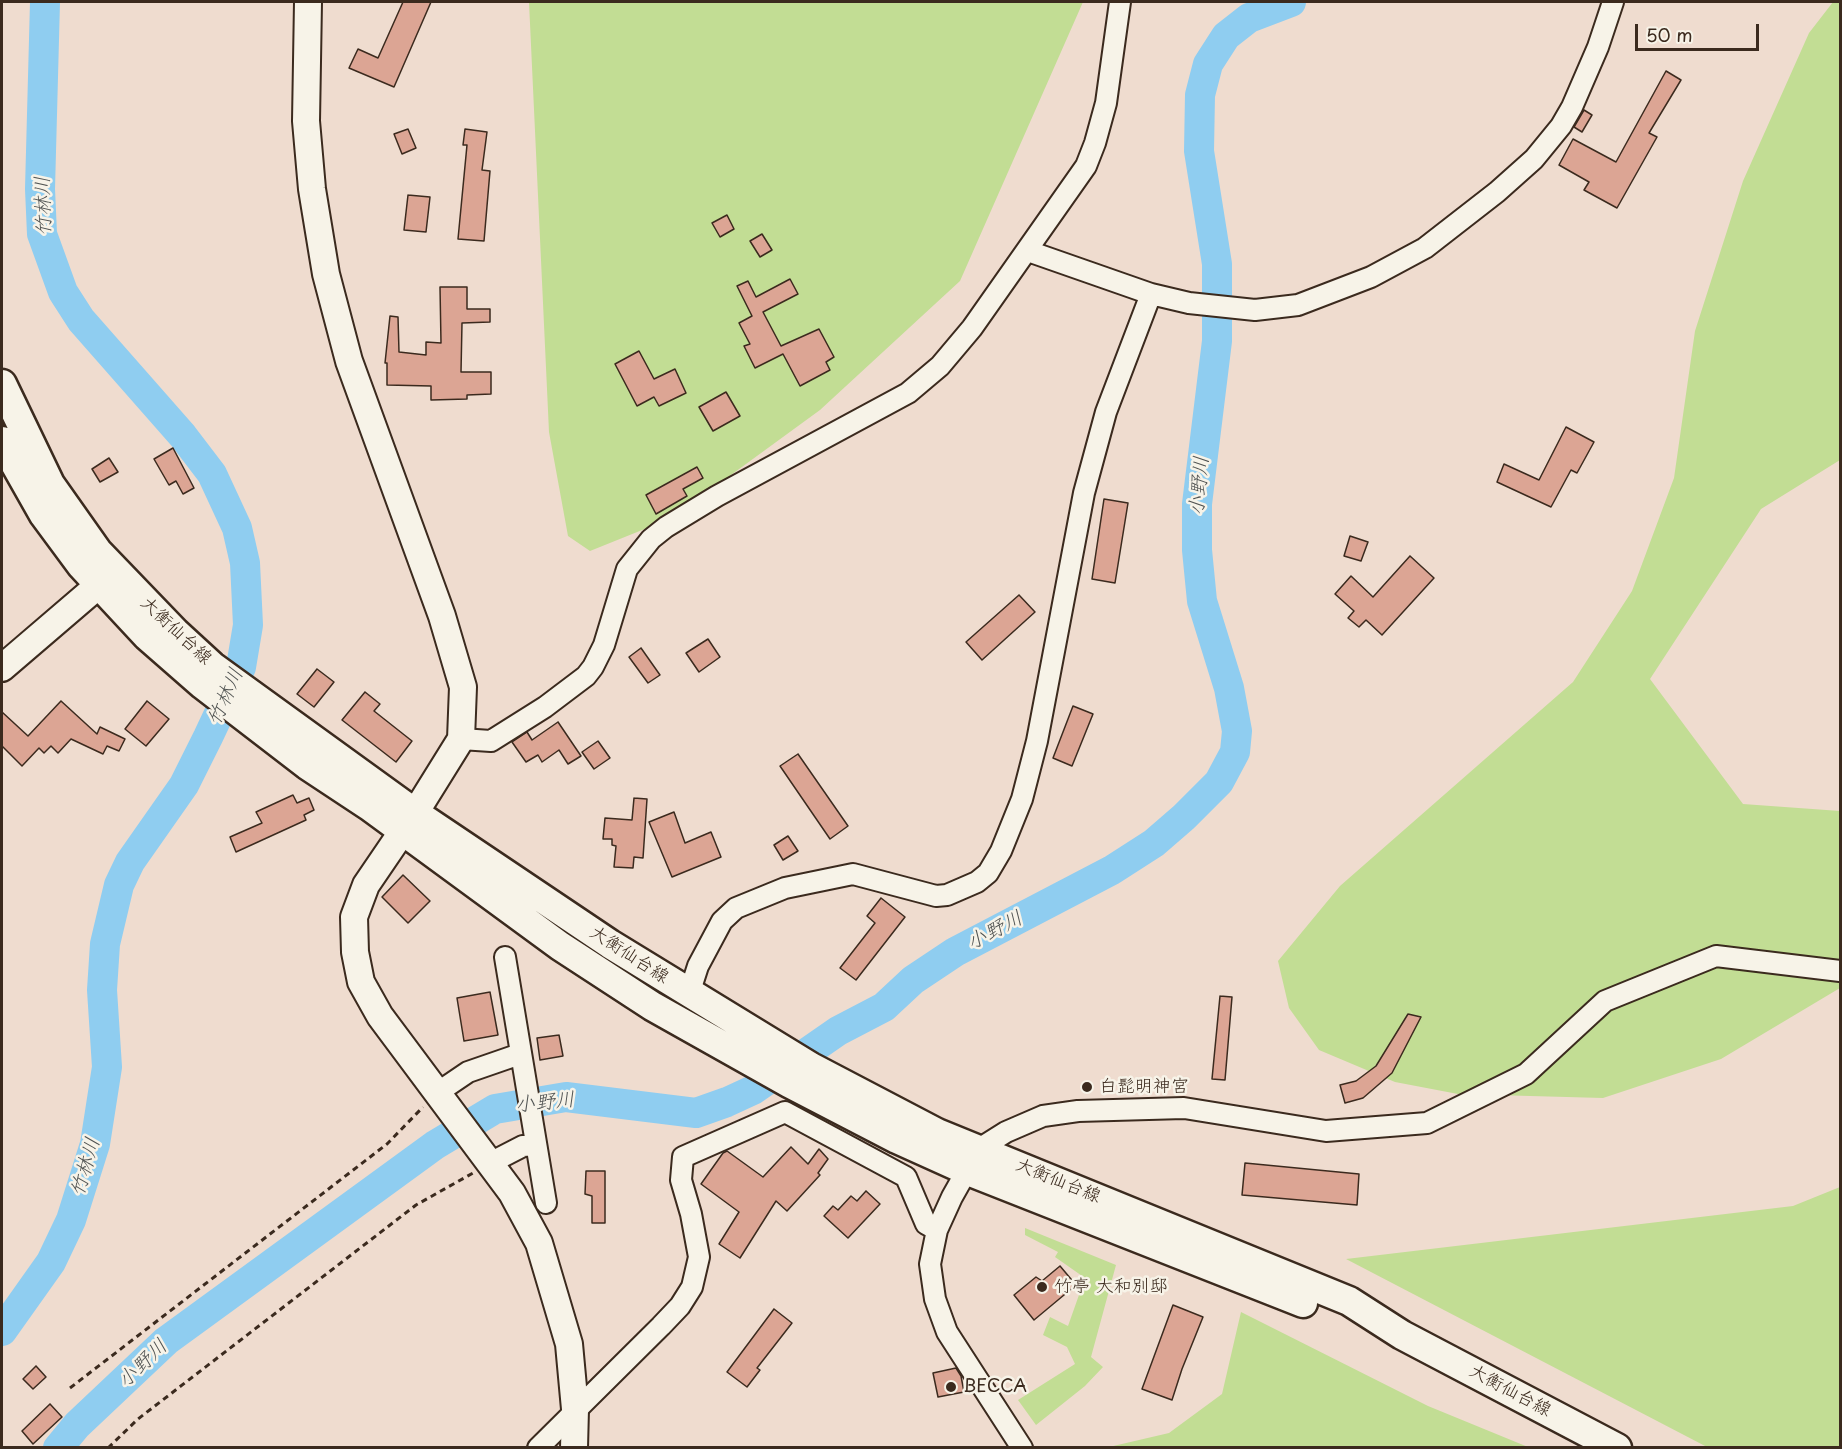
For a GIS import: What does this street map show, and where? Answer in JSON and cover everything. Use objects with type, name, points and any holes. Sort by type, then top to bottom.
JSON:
[{"type":"main road","name":"大衡仙台線","points":[[2,384],[50,484],[106,579]]},
{"type":"main road","name":"大衡仙台線","points":[[2,441],[44,515],[106,579],[207,675],[409,822],[560,946],[652,1006],[744,1043],[800,1075],[937,1133],[974,1160],[1349,1301],[1402,1335],[1617,1448]]},
{"type":"main road","name":"大衡仙台線","points":[[409,822],[689,994],[744,1043]]},
{"type":"street","points":[[308,2],[306,121],[312,189],[326,274],[349,361],[442,616],[462,687],[461,739],[366,885],[354,917],[355,952],[361,982],[380,1016],[512,1193],[539,1243],[569,1344],[575,1409],[574,1448]]},
{"type":"street","points":[[461,739],[491,741],[545,707],[578,682],[593,667],[604,645],[627,569],[651,539],[686,514],[884,407],[921,382],[972,328],[1078,178],[1095,143],[1106,103],[1120,2]]},
{"type":"street","points":[[1028,250],[1151,294],[1189,303],[1241,308],[1273,309],[1298,305],[1371,277],[1425,248],[1497,192],[1534,159],[1561,126],[1572,107],[1598,47],[1613,2]]},
{"type":"street","points":[[689,994],[698,966],[722,921],[736,908],[776,892],[854,874],[936,896],[947,895],[977,882],[988,873],[1001,851],[1022,799],[1037,741],[1084,493],[1106,412],[1151,294]]},
{"type":"street","points":[[2,668],[106,579]]},
{"type":"street","points":[[1022,1448],[947,1332],[935,1299],[930,1264],[937,1230],[974,1160],[1005,1132],[1043,1116],[1078,1111],[1184,1108],[1326,1131],[1427,1123],[1526,1074],[1605,1001],[1716,956],[1840,971]]},
{"type":"street","points":[[505,957],[546,1203]]},
{"type":"street","points":[[441,1099],[468,1072],[521,1060]]},
{"type":"street","points":[[538,1448],[575,1409],[662,1326],[681,1306],[692,1287],[699,1257],[691,1214],[681,1180],[683,1157],[785,1112],[906,1178],[926,1224],[937,1230]]},
{"type":"street","points":[[486,1157],[523,1146],[534,1136]]},
{"type":"path","points":[[70,1388],[387,1144],[441,1099]]},
{"type":"path","points":[[108,1448],[138,1419],[416,1205],[486,1157]]},
{"type":"green space","points":[[529,2],[1083,2],[960,281],[820,410],[672,518],[590,551],[568,536],[549,432]]},
{"type":"green space","points":[[1833,2],[1840,2],[1840,460],[1761,509],[1650,679],[1743,804],[1840,811],[1840,988],[1721,1059],[1603,1098],[1458,1094],[1395,1082],[1319,1050],[1289,1008],[1278,961],[1340,886],[1573,682],[1632,591],[1674,478],[1695,331],[1743,181],[1809,33]]},
{"type":"green space","points":[[1840,1187],[1840,1447],[1707,1447],[1346,1259],[1793,1206]]},
{"type":"green space","points":[[1025,1228],[1116,1265],[1091,1357],[1103,1367],[1085,1386],[1036,1425],[1018,1400],[1075,1364],[1067,1347],[1043,1335],[1050,1317],[1068,1326],[1085,1278],[1055,1257],[1058,1252],[1025,1235]]},
{"type":"green space","points":[[1241,1312],[1428,1406],[1528,1447],[1109,1447],[1169,1433],[1222,1394]]},
{"type":"building","points":[[403,2],[431,2],[394,87],[349,68],[358,49],[378,58]]},
{"type":"building","points":[[1666,71],[1681,80],[1649,133],[1657,137],[1617,208],[1584,190],[1589,182],[1559,165],[1573,139],[1616,162]]},
{"type":"building","points":[[1584,110],[1592,115],[1582,132],[1574,127]]},
{"type":"building","points":[[408,129],[416,148],[402,154],[394,134]]},
{"type":"building","points":[[465,129],[487,132],[482,170],[490,171],[484,241],[458,239],[467,145],[463,145]]},
{"type":"building","points":[[408,195],[430,197],[426,232],[404,230]]},
{"type":"building","points":[[727,215],[734,229],[720,237],[712,223]]},
{"type":"building","points":[[762,234],[772,250],[760,257],[750,241]]},
{"type":"building","points":[[790,279],[798,294],[763,312],[781,346],[819,329],[834,357],[826,362],[830,370],[800,386],[783,354],[755,368],[744,346],[750,344],[739,323],[752,316],[737,286],[748,281],[756,297]]},
{"type":"building","points":[[440,287],[467,287],[467,309],[490,309],[490,322],[462,323],[461,372],[491,372],[491,394],[467,395],[467,399],[431,400],[431,386],[387,385],[387,363],[385,363],[390,316],[398,317],[399,352],[426,355],[426,342],[441,343]]},
{"type":"building","points":[[639,351],[654,379],[675,369],[686,393],[659,406],[654,397],[637,406],[615,364]]},
{"type":"building","points":[[726,392],[740,416],[713,431],[699,407]]},
{"type":"building","points":[[1566,427],[1594,442],[1577,473],[1571,470],[1551,507],[1497,482],[1504,464],[1539,480]]},
{"type":"building","points":[[173,448],[194,488],[183,494],[176,481],[169,485],[154,459]]},
{"type":"building","points":[[109,458],[118,472],[100,482],[92,469]]},
{"type":"building","points":[[697,467],[703,478],[683,489],[687,496],[656,514],[646,495]]},
{"type":"building","points":[[1104,499],[1128,503],[1115,583],[1092,579]]},
{"type":"building","points":[[1350,536],[1368,542],[1361,561],[1344,556]]},
{"type":"building","points":[[1410,556],[1434,578],[1382,635],[1366,620],[1359,627],[1348,618],[1354,611],[1335,594],[1351,576],[1373,597]]},
{"type":"building","points":[[1019,595],[1035,612],[982,660],[966,642]]},
{"type":"building","points":[[708,639],[720,657],[699,672],[686,653]]},
{"type":"building","points":[[641,648],[660,675],[648,683],[629,657]]},
{"type":"building","points":[[317,669],[334,682],[314,707],[297,694]]},
{"type":"building","points":[[365,692],[380,704],[374,711],[412,741],[396,762],[342,720]]},
{"type":"building","points":[[61,701],[97,734],[100,727],[125,739],[119,751],[107,746],[103,754],[71,739],[58,753],[51,746],[44,753],[39,748],[22,766],[2,746],[2,712],[28,736]]},
{"type":"building","points":[[147,701],[169,719],[146,746],[125,729]]},
{"type":"building","points":[[1073,706],[1093,714],[1072,766],[1053,758]]},
{"type":"building","points":[[558,722],[581,756],[568,764],[559,750],[542,762],[538,755],[526,762],[512,742],[527,732],[532,740]]},
{"type":"building","points":[[598,741],[610,758],[594,769],[582,752]]},
{"type":"building","points":[[798,754],[848,826],[830,839],[780,766]]},
{"type":"building","points":[[293,795],[297,803],[309,798],[314,810],[304,815],[306,820],[236,852],[230,837],[262,823],[256,812]]},
{"type":"building","points":[[634,798],[647,799],[643,858],[634,857],[633,868],[614,867],[616,846],[612,845],[612,839],[603,839],[605,818],[632,820]]},
{"type":"building","points":[[674,812],[685,843],[711,832],[721,857],[672,877],[649,822]]},
{"type":"building","points":[[788,836],[798,851],[783,860],[774,845]]},
{"type":"building","points":[[403,875],[430,901],[408,923],[382,897]]},
{"type":"building","points":[[881,898],[905,917],[856,980],[840,968],[875,923],[867,916]]},
{"type":"building","points":[[490,992],[498,1035],[464,1041],[457,998]]},
{"type":"building","points":[[1220,996],[1232,997],[1225,1080],[1212,1079]]},
{"type":"building","points":[[1408,1014],[1421,1017],[1392,1073],[1363,1098],[1345,1103],[1340,1085],[1356,1081],[1376,1066]]},
{"type":"building","points":[[559,1035],[563,1056],[540,1060],[537,1038]]},
{"type":"building","points":[[791,1147],[808,1164],[819,1149],[828,1159],[818,1173],[820,1175],[787,1211],[776,1201],[740,1258],[719,1244],[739,1212],[701,1184],[723,1153],[727,1151],[763,1177]]},
{"type":"building","points":[[1245,1163],[1359,1174],[1357,1205],[1242,1195]]},
{"type":"building","points":[[586,1171],[605,1171],[605,1223],[592,1223],[592,1196],[585,1194]]},
{"type":"building","points":[[866,1191],[880,1204],[848,1238],[824,1216],[833,1206],[838,1210],[851,1196],[857,1201]]},
{"type":"building","points":[[1060,1266],[1076,1285],[1034,1320],[1014,1295],[1036,1277],[1042,1281]]},
{"type":"building","points":[[1173,1305],[1203,1317],[1172,1400],[1142,1389]]},
{"type":"building","points":[[774,1309],[792,1323],[757,1368],[760,1370],[747,1387],[727,1372]]},
{"type":"building","points":[[36,1366],[46,1377],[33,1389],[23,1379]]},
{"type":"building","points":[[956,1368],[961,1376],[964,1392],[938,1397],[933,1373]]},
{"type":"building","points":[[50,1404],[62,1417],[33,1444],[22,1431]]},
{"type":"waterway","name":"竹林川","points":[[2,1331],[51,1262],[71,1220],[95,1144],[107,1067],[102,990],[105,944],[119,885],[130,862],[184,785],[208,737],[241,667],[248,625],[245,563],[237,528],[212,474],[183,436],[81,320],[63,292],[42,234],[40,189],[45,2]]},
{"type":"waterway","name":"小野川","points":[[58,1448],[77,1425],[166,1341],[435,1145],[495,1109],[566,1097],[696,1113],[727,1102],[753,1090],[838,1031],[884,1007],[913,980],[955,952],[1112,870],[1154,843],[1219,782],[1235,752],[1237,731],[1229,688],[1202,601],[1197,550],[1197,504],[1217,341],[1217,264],[1199,151],[1200,95],[1208,64],[1226,36],[1249,18],[1291,2]]},
{"type":"place","name":"白髭明神宮","points":[[1087,1087]]},
{"type":"place","name":"竹亭 大和別邸","points":[[1042,1287]]},
{"type":"place","name":"BECCA","points":[[951,1387]]}]
